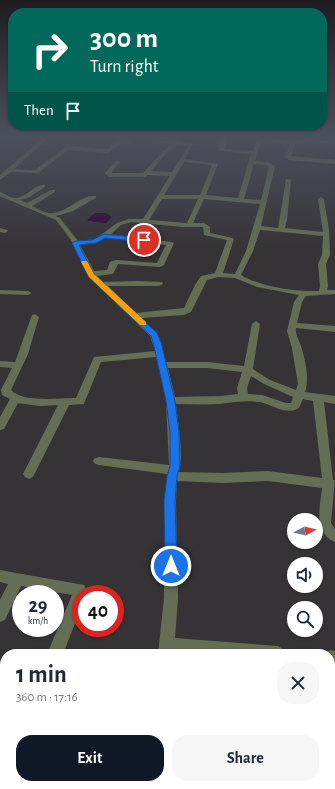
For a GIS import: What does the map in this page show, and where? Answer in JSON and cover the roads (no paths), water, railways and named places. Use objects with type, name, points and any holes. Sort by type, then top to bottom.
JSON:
[{"type":"street","points":[[145,221],[173,175]]},
{"type":"street","points":[[189,225],[196,207],[203,197],[211,175]]},
{"type":"street","points":[[241,200],[248,175]]},
{"type":"street","points":[[237,276],[245,264],[270,175]]},
{"type":"street","points":[[281,230],[284,220],[288,180]]},
{"type":"street","points":[[15,200],[26,197],[43,186]]},
{"type":"street","points":[[27,206],[53,191]]},
{"type":"street","points":[[0,194],[58,219],[75,243],[90,274],[154,335],[160,354],[170,401],[174,432],[173,473],[170,501],[171,598],[167,649]]},
{"type":"street","points":[[49,215],[65,212],[74,208],[82,201],[94,197]]},
{"type":"street","points":[[159,198],[203,197],[263,202]]},
{"type":"street","points":[[321,199],[326,234],[326,255],[322,264],[324,286],[322,293]]},
{"type":"street","points":[[75,243],[94,242],[122,222],[131,220],[204,225],[206,227],[206,234],[231,238],[218,275]]},
{"type":"street","points":[[256,228],[326,234]]},
{"type":"street","points":[[90,274],[110,272],[113,264],[116,262],[160,265],[170,243],[104,236]]},
{"type":"street","points":[[326,255],[335,255]]},
{"type":"street","points":[[135,316],[187,311],[202,279],[218,275],[237,276],[243,281],[253,285],[304,294],[335,292]]},
{"type":"street","points":[[101,284],[159,284]]},
{"type":"street","points":[[0,292],[28,293]]},
{"type":"street","points":[[170,401],[244,398],[262,399],[285,407],[292,407],[295,405],[303,384],[297,348],[291,331],[298,302],[304,294]]},
{"type":"street","points":[[35,317],[27,344],[6,391],[15,399],[40,402],[80,401],[97,359],[160,354]]},
{"type":"street","points":[[244,398],[242,388],[248,370],[256,324]]},
{"type":"street","points":[[293,325],[335,329]]},
{"type":"street","points":[[0,364],[18,365]]},
{"type":"street","points":[[162,365],[207,365],[248,370],[267,382],[299,394],[335,400]]},
{"type":"street","points":[[318,398],[331,485],[325,523],[330,533],[335,536]]},
{"type":"street","points":[[0,426],[15,399]]},
{"type":"street","points":[[29,474],[65,402]]},
{"type":"street","points":[[99,461],[173,473],[223,478],[268,476],[331,485]]},
{"type":"street","points":[[0,576],[79,591],[57,649]]},
{"type":"street","points":[[0,615],[17,579]]}]
